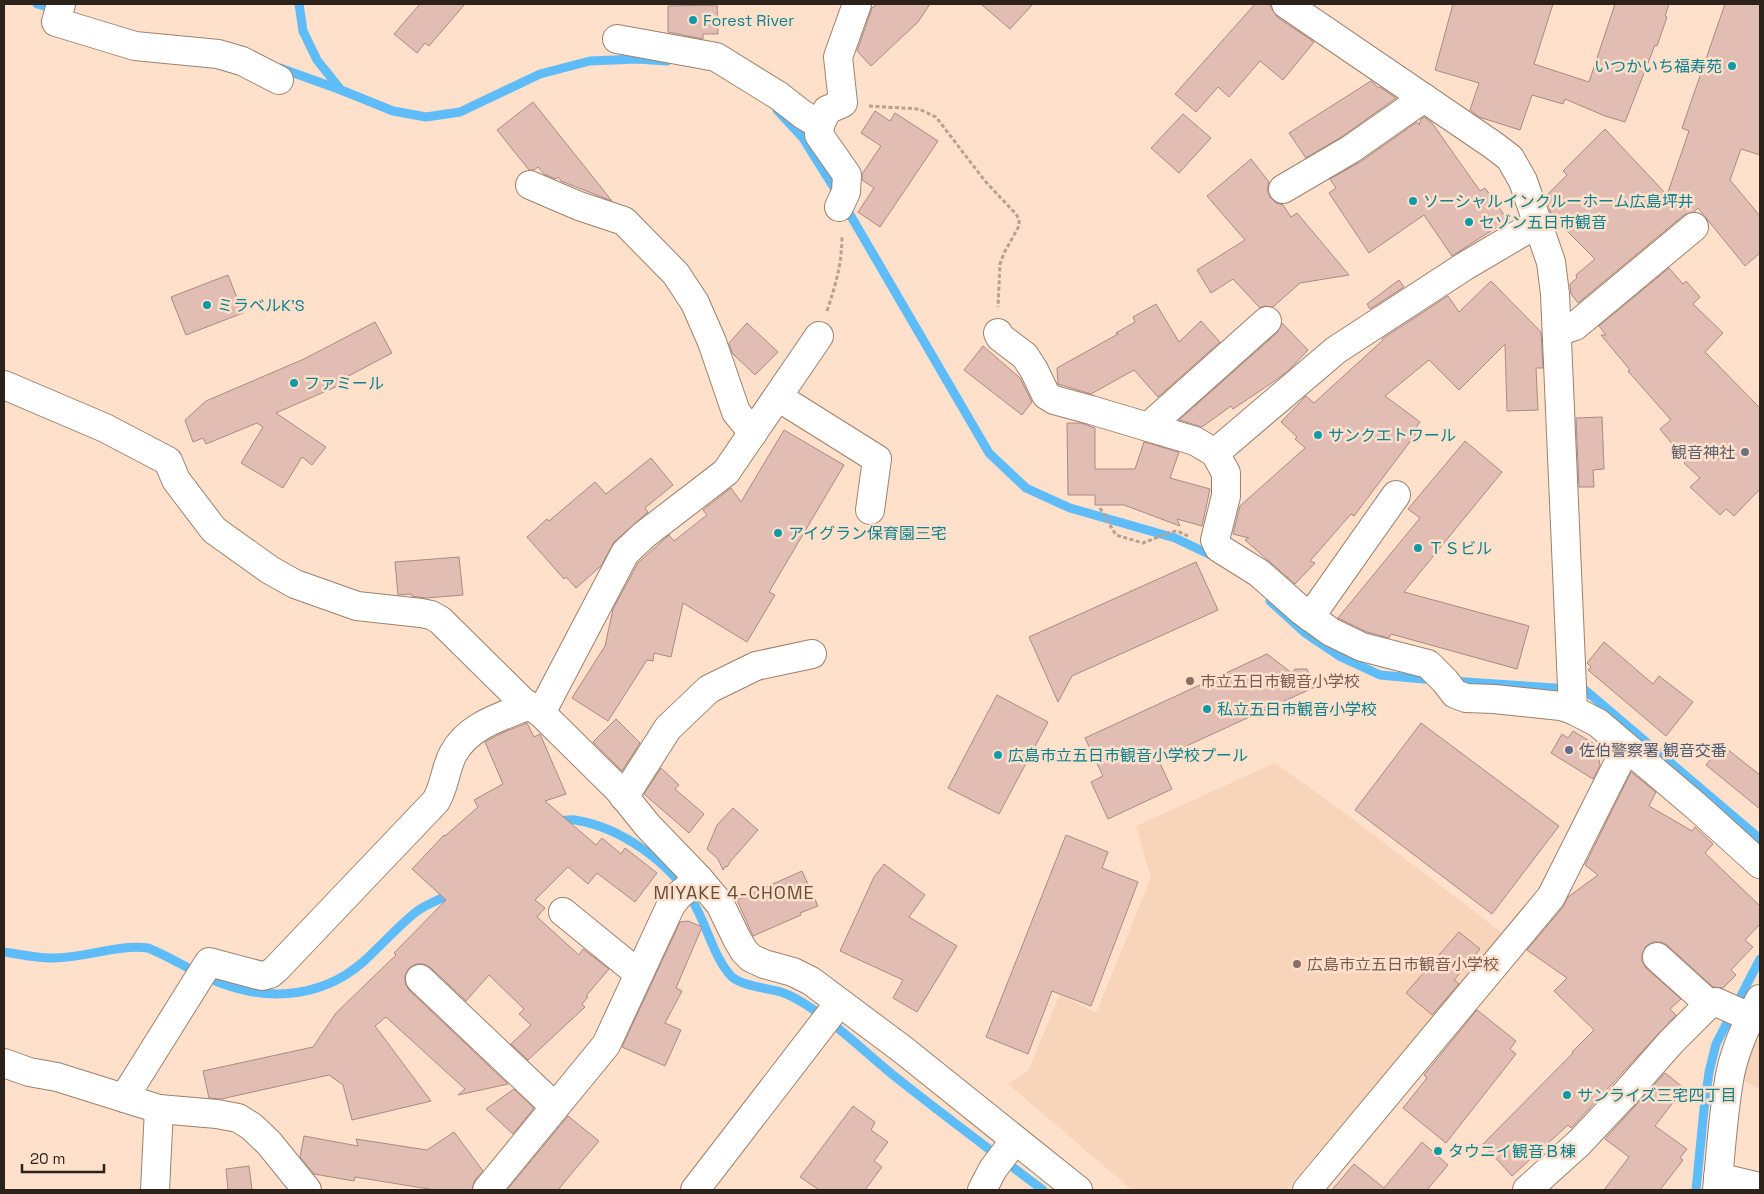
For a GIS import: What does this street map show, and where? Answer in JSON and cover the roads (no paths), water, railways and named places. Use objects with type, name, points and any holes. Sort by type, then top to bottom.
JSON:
[{"type":"street","points":[[843,199],[847,175],[819,136],[820,125],[827,110],[843,103],[838,57],[857,4]]},
{"type":"street","points":[[1286,4],[1493,145],[1510,158],[1523,181],[1551,262],[1555,294],[1572,696],[1598,723],[1697,807],[1760,864]]},
{"type":"street","points":[[60,8],[56,22],[135,46],[218,54],[242,61],[279,80]]},
{"type":"street","points":[[617,40],[716,57],[779,96],[820,125]]},
{"type":"street","points":[[1283,190],[1351,149],[1424,98]]},
{"type":"street","points":[[530,185],[579,206],[624,220],[676,274],[695,303],[712,342],[736,412],[753,433]]},
{"type":"street","points":[[1215,453],[1336,350],[1465,266],[1538,223]]},
{"type":"street","points":[[1557,332],[1575,326],[1694,227]]},
{"type":"street","points":[[1148,427],[1267,321]]},
{"type":"street","points":[[998,333],[1025,356],[1046,395],[1054,400],[1195,441],[1215,453],[1226,473],[1226,496],[1216,536],[1219,548],[1265,577],[1331,632],[1362,647],[1424,663],[1435,670],[1455,694],[1466,698],[1561,706],[1572,696]]},
{"type":"street","points":[[124,1098],[209,962],[262,976],[276,970],[436,801],[442,791],[453,754],[470,732],[534,710],[625,553],[644,535],[726,472],[818,336]]},
{"type":"street","points":[[4,385],[105,428],[168,461],[176,480],[214,530],[270,570],[295,584],[357,606],[431,615],[440,620],[624,797],[648,826],[690,887],[720,904],[737,939],[751,958],[764,964],[793,972],[811,981],[830,1014],[902,1049],[1012,1144],[1078,1190]]},
{"type":"street","points":[[778,397],[876,459],[870,510]]},
{"type":"street","points":[[1310,616],[1396,495]]},
{"type":"street","points":[[624,797],[668,728],[708,689],[756,666],[812,654]]},
{"type":"street","points":[[1308,1190],[1551,897],[1626,748]]},
{"type":"street","points":[[487,1190],[606,1045],[671,906],[690,887]]},
{"type":"street","points":[[563,912],[639,974]]},
{"type":"street","points":[[1657,957],[1713,1003],[1753,1011],[1737,1050],[1730,1075],[1718,1184],[1760,1187]]},
{"type":"street","points":[[420,979],[555,1107]]},
{"type":"street","points":[[1527,1190],[1579,1143],[1671,1042],[1713,1003]]},
{"type":"street","points":[[695,1190],[830,1014]]},
{"type":"street","points":[[4,1063],[29,1072],[57,1077],[159,1109],[217,1114],[238,1118],[251,1126],[269,1143],[307,1190]]},
{"type":"street","points":[[155,1190],[159,1109]]},
{"type":"street","points":[[988,1180],[1012,1144]]},
{"type":"waterway","points":[[37,4],[56,9]]},
{"type":"waterway","points":[[299,4],[303,31],[317,60],[341,90],[393,111],[426,117],[460,112],[540,74],[590,61],[637,59],[667,61]]},
{"type":"waterway","points":[[280,68],[341,90]]},
{"type":"waterway","points":[[777,110],[803,138],[838,194]]},
{"type":"waterway","points":[[845,206],[989,453],[1026,488],[1070,508],[1175,538],[1215,557]]},
{"type":"waterway","points":[[1270,601],[1305,633],[1341,657],[1380,675],[1435,680]]},
{"type":"waterway","points":[[1451,681],[1585,690],[1760,839]]},
{"type":"waterway","points":[[556,821],[573,820],[609,830],[626,838],[657,860],[671,873],[693,902],[720,960],[731,976],[741,982],[785,994],[810,1007],[835,1025],[911,1090],[1043,1190]]},
{"type":"waterway","points":[[4,952],[63,958],[124,948],[148,948],[226,985],[267,994],[288,994],[327,984],[346,975],[363,962],[416,912],[453,893]]},
{"type":"waterway","points":[[1696,1190],[1709,1072],[1716,1044],[1760,959]]},
{"type":"place","name":"Forest River","points":[[693,20]]},
{"type":"place","name":"いつかいち福寿苑","points":[[1732,66]]},
{"type":"place","name":"ソーシャルインクルーホーム広島坪井","points":[[1413,201]]},
{"type":"place","name":"セゾン五日市観音","points":[[1469,222]]},
{"type":"place","name":"ミラベルK’S","points":[[207,305]]},
{"type":"place","name":"ファミール","points":[[294,383]]},
{"type":"place","name":"サンクエトワール","points":[[1318,435]]},
{"type":"place","name":"観音神社","points":[[1745,452]]},
{"type":"place","name":"アイグラン保育園三宅","points":[[778,533]]},
{"type":"place","name":"ＴＳビル","points":[[1418,548]]},
{"type":"place","name":"市立五日市観音小学校","points":[[1190,681]]},
{"type":"place","name":"私立五日市観音小学校","points":[[1207,709]]},
{"type":"place","name":"佐伯警察署 観音交番","points":[[1569,750]]},
{"type":"place","name":"広島市立五日市観音小学校プール","points":[[998,755]]},
{"type":"place","name":"広島市立五日市観音小学校","points":[[1297,964]]},
{"type":"place","name":"サンライズ三宅四丁目","points":[[1567,1095]]},
{"type":"place","name":"タウニイ観音Ｂ棟","points":[[1438,1151]]},
{"type":"district","name":"MIYAKE 4-CHOME","points":[[734,893]]}]
